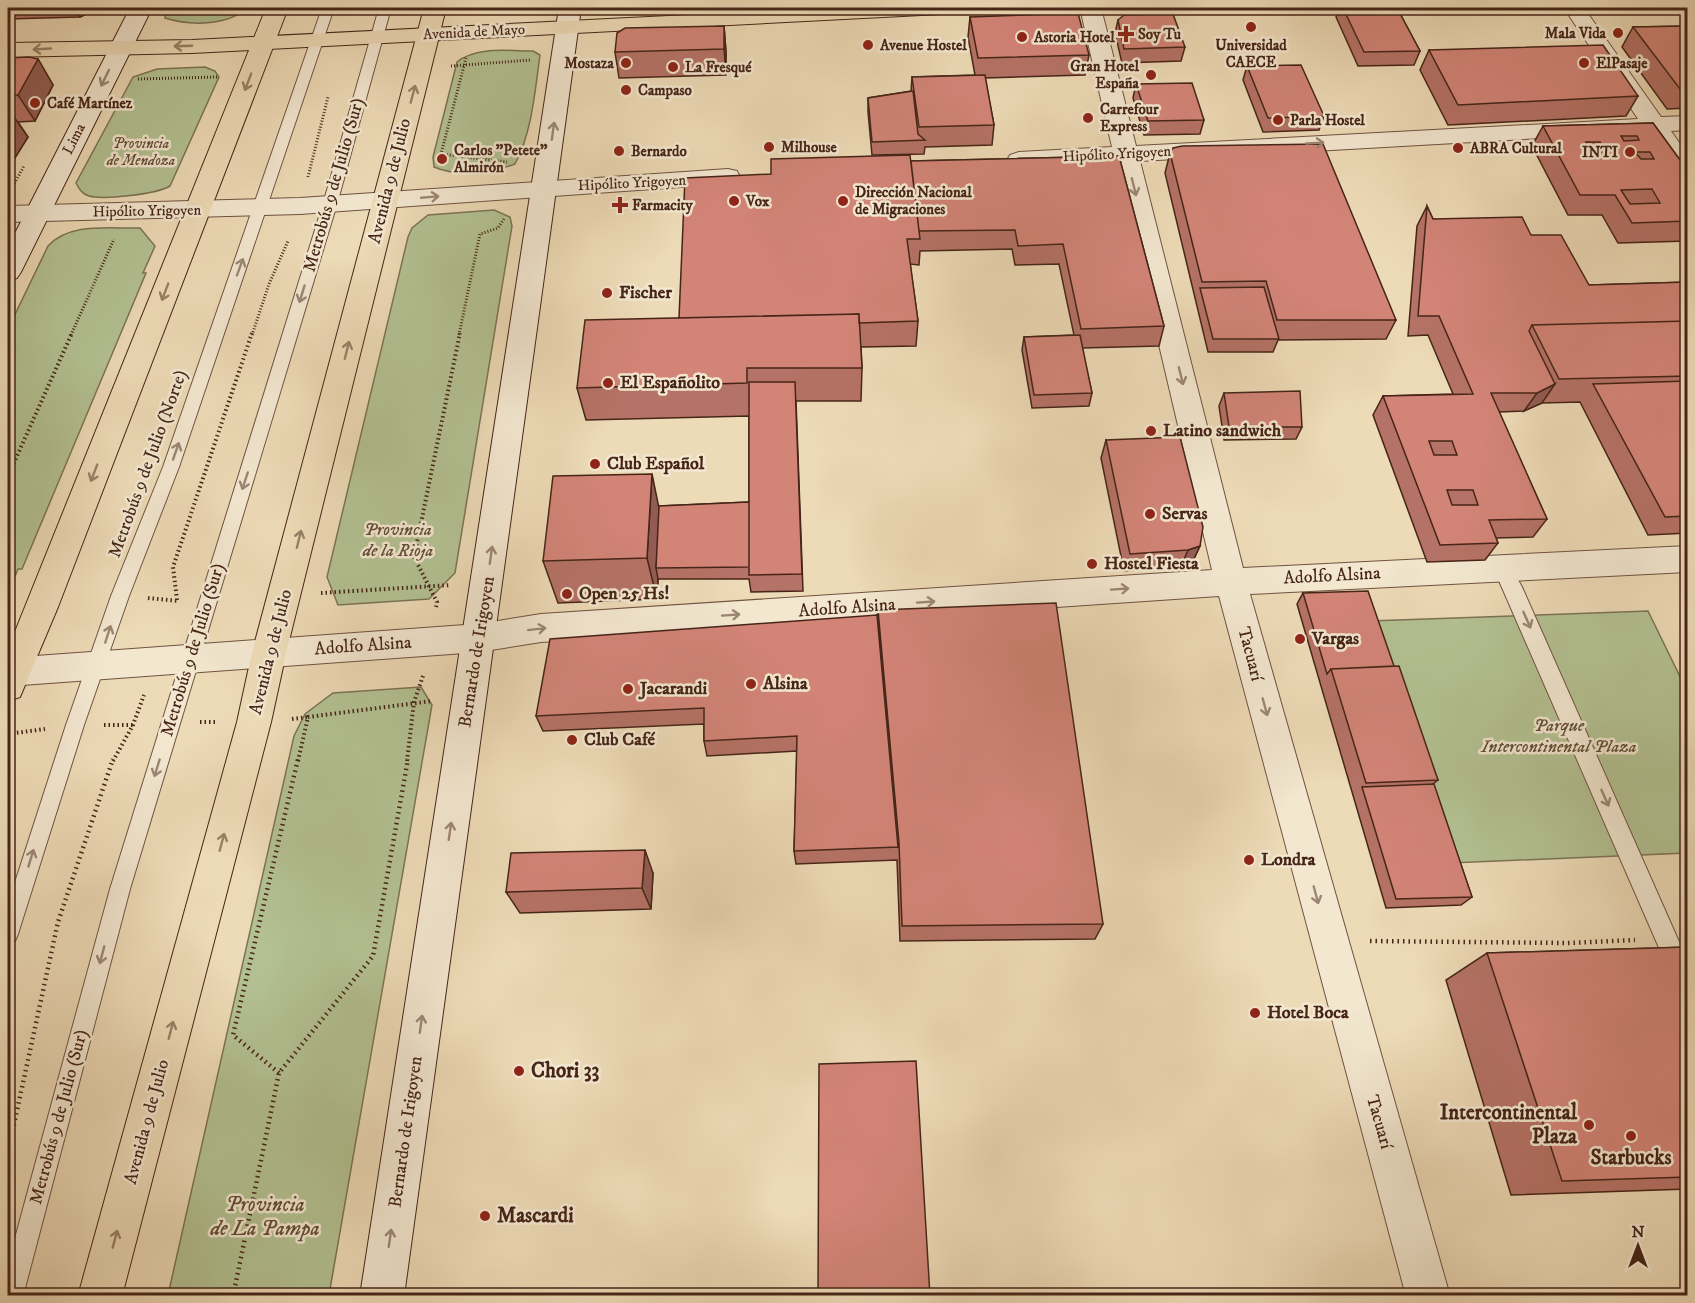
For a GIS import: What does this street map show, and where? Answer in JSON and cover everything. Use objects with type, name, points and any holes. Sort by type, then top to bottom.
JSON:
[{"type":"main road","points":[[10,677],[42,607],[277,8]]},
{"type":"main road","name":"Avenida 9 de Julio","points":[[100,1296],[254,723],[269,653],[435,8]]},
{"type":"main road","name":"Avenida de Mayo","points":[[8,50],[119,48],[469,33],[569,17],[941,8]]},
{"type":"street","name":"Lima","points":[[8,272],[141,8]]},
{"type":"street","name":"Tacuarí","points":[[1090,8],[1231,582],[1428,1296]]},
{"type":"street","points":[[1574,8],[1688,174]]},
{"type":"street","name":"Bernardo de Irigoyen","points":[[382,1296],[569,17]]},
{"type":"street","name":"Hipólito Yrigoyen","points":[[995,161],[1688,123]]},
{"type":"street","name":"Hipólito Yrigoyen","points":[[8,214],[300,206],[746,176]]},
{"type":"street","name":"Adolfo Alsina","points":[[10,677],[97,665],[479,638],[553,627],[1231,582],[1688,559]]},
{"type":"lane","name":"Metrobús 9 de Julio (Norte)","points":[[8,934],[52,791],[120,596],[171,467],[328,8]]},
{"type":"lane","name":"Metrobús 9 de Julio (Sur)","points":[[11,1296],[120,889],[330,204],[385,8]]},
{"type":"lane","points":[[1502,567],[1513,587],[1688,988]]},
{"type":"path","points":[[1323,9],[1354,8]]},
{"type":"path","points":[[1228,13],[1279,11]]},
{"type":"path","points":[[233,1296],[279,1073],[373,956],[413,729],[414,702],[421,685],[436,602],[414,557],[480,234],[498,228],[505,218],[503,191],[508,162],[441,154],[465,63],[469,33]]},
{"type":"path","points":[[8,1152],[58,922],[113,760],[133,725],[177,601],[172,567],[268,284],[290,237],[300,206],[333,79],[330,63],[339,37]]},
{"type":"path","points":[[12,188],[28,158]]},
{"type":"path","points":[[8,476],[115,238]]},
{"type":"path","points":[[279,1073],[233,1035],[308,717],[414,702],[469,700]]},
{"type":"path","points":[[1329,942],[1417,939],[1567,943],[1666,938]]},
{"type":"green space","points":[[166,8],[247,8],[239,14],[219,21],[197,23],[165,18]]},
{"type":"green space","points":[[483,51],[533,51],[540,55],[534,97],[529,125],[515,164],[474,173],[453,172],[434,167],[433,157],[457,62]]},
{"type":"green space","name":"Provincia de Mendoza","points":[[205,67],[215,71],[219,77],[170,186],[154,192],[118,197],[96,197],[83,193],[76,183],[133,77],[157,69]]},
{"type":"green space","name":"Provincia de la Rioja","points":[[494,210],[510,217],[512,226],[455,573],[429,599],[338,605],[327,577],[408,237],[412,228],[428,215]]},
{"type":"green space","points":[[91,228],[140,228],[155,246],[143,273],[146,273],[22,569],[18,569],[8,593],[8,329],[48,246],[57,238],[67,233]]},
{"type":"green space","name":"Parque Intercontinental Plaza","points":[[1648,611],[1687,691],[1687,853],[1451,863],[1370,621]]},
{"type":"green space","name":"Provincia de La Pampa","points":[[421,687],[432,705],[329,1295],[168,1295],[294,736],[305,714],[333,693]]},
{"type":"building","points":[[1343,8],[1397,8],[1420,51],[1364,52]]},
{"type":"building","points":[[1078,13],[1089,55],[978,58],[970,17]]},
{"type":"building","points":[[1173,14],[1185,47],[1124,49],[1118,20],[1124,15]]},
{"type":"building","points":[[724,26],[724,49],[615,52],[617,33],[625,28]]},
{"type":"building","points":[[1688,26],[1688,89],[1680,89],[1633,27]]},
{"type":"building","points":[[1603,45],[1638,96],[1458,105],[1429,50]]},
{"type":"building","points":[[8,58],[38,59],[18,95],[8,96]]},
{"type":"building","points":[[1301,65],[1324,116],[1268,118],[1247,66]]},
{"type":"building","points":[[985,75],[994,125],[919,127],[912,77]]},
{"type":"building","points":[[1192,83],[1204,120],[1148,121],[1136,84]]},
{"type":"building","points":[[913,91],[918,134],[925,140],[872,142],[868,98]]},
{"type":"building","points":[[8,117],[14,117],[8,128]]},
{"type":"building","points":[[1653,123],[1688,171],[1688,221],[1632,223],[1615,195],[1580,195],[1543,126]],"holes":[[[1621,136],[1637,136],[1639,140],[1624,141]],[[1586,142],[1600,142],[1606,152],[1592,152]],[[1635,152],[1650,152],[1654,159],[1641,159]],[[1652,189],[1660,203],[1630,204],[1621,190]]]},
{"type":"building","points":[[1323,144],[1396,320],[1277,320],[1266,281],[1202,282],[1170,153],[1173,148]]},
{"type":"building","points":[[910,155],[920,239],[907,239],[918,321],[859,323],[859,314],[679,318],[685,178],[771,174],[771,159]]},
{"type":"building","points":[[1119,156],[1164,326],[1081,329],[1063,244],[1018,246],[1015,230],[919,231],[911,161]]},
{"type":"building","points":[[1427,206],[1433,219],[1522,217],[1531,235],[1561,235],[1589,285],[1688,282],[1688,321],[1532,325],[1529,331],[1555,384],[1537,393],[1491,393],[1547,519],[1489,520],[1498,543],[1440,545],[1383,396],[1473,394],[1439,316],[1418,316]],"holes":[[[1429,441],[1452,441],[1457,455],[1434,455]],[[1447,490],[1473,490],[1478,505],[1452,505]]]},
{"type":"building","points":[[1264,287],[1279,339],[1213,339],[1200,288]]},
{"type":"building","points":[[859,314],[862,368],[747,368],[747,383],[577,388],[585,320]]},
{"type":"building","points":[[1688,321],[1688,376],[1559,379],[1532,325]]},
{"type":"building","points":[[1080,335],[1092,393],[1034,395],[1024,337]]},
{"type":"building","points":[[1688,381],[1688,516],[1665,517],[1593,384]]},
{"type":"building","points":[[749,382],[795,382],[802,574],[749,575]]},
{"type":"building","points":[[1300,391],[1302,427],[1229,427],[1224,393]]},
{"type":"building","name":"Servas","points":[[1180,437],[1203,527],[1200,546],[1188,550],[1130,554],[1106,440]]},
{"type":"building","points":[[652,474],[647,558],[543,561],[553,476]]},
{"type":"building","points":[[749,502],[749,567],[656,568],[659,506]]},
{"type":"building","points":[[1368,591],[1394,666],[1331,669],[1327,674],[1303,593]]},
{"type":"building","points":[[1056,603],[1103,924],[902,926],[899,843],[878,610]]},
{"type":"building","points":[[877,615],[898,847],[794,851],[797,736],[704,741],[704,708],[536,716],[550,639]]},
{"type":"building","points":[[1399,666],[1438,780],[1366,783],[1331,669]]},
{"type":"building","points":[[1434,784],[1472,897],[1396,899],[1362,787]]},
{"type":"building","points":[[645,850],[642,888],[506,892],[511,853]]},
{"type":"building","name":"Intercontinental Plaza","points":[[1688,947],[1688,1177],[1562,1181],[1487,953]]},
{"type":"building","points":[[916,1061],[930,1296],[818,1296],[819,1064]]},
{"type":"place","name":"Universidad CAECE","points":[[1251,27]]},
{"type":"place","name":"Mala Vida","points":[[1618,33]]},
{"type":"place","name":"Soy Tu","points":[[1126,34]]},
{"type":"place","name":"Astoria Hotel","points":[[1022,37]]},
{"type":"place","name":"Avenue Hostel","points":[[868,45]]},
{"type":"place","name":"Mostaza","points":[[626,63]]},
{"type":"place","name":"ElPasaje","points":[[1584,63]]},
{"type":"place","name":"La Fresqué","points":[[673,67]]},
{"type":"place","name":"Gran Hotel España","points":[[1151,75]]},
{"type":"place","name":"Campaso","points":[[626,90]]},
{"type":"place","name":"Café Martínez","points":[[35,103]]},
{"type":"place","name":"Carrefour Express","points":[[1088,118]]},
{"type":"place","name":"Parla Hostel","points":[[1278,120]]},
{"type":"place","name":"Milhouse","points":[[769,147]]},
{"type":"place","name":"ABRA Cultural","points":[[1458,148]]},
{"type":"place","name":"Bernardo","points":[[619,151]]},
{"type":"place","name":"INTI","points":[[1630,152]]},
{"type":"place","name":"Carlos \"Petete\" Almirón","points":[[442,159]]},
{"type":"place","name":"Vox","points":[[734,201]]},
{"type":"place","name":"Dirección Nacional de Migraciones","points":[[843,201]]},
{"type":"place","name":"Farmacity","points":[[620,205]]},
{"type":"place","name":"Fischer","points":[[607,293]]},
{"type":"place","name":"El Españolito","points":[[608,383]]},
{"type":"place","name":"Latino sandwich","points":[[1151,431]]},
{"type":"place","name":"Club Español","points":[[595,464]]},
{"type":"place","name":"Servas","points":[[1150,514]]},
{"type":"place","name":"Hostel Fiesta","points":[[1092,564]]},
{"type":"place","name":"Open 25 Hs!","points":[[567,594]]},
{"type":"place","name":"Vargas","points":[[1300,639]]},
{"type":"place","name":"Alsina","points":[[751,684]]},
{"type":"place","name":"Jacarandi","points":[[628,689]]},
{"type":"place","name":"Club Café","points":[[572,740]]},
{"type":"place","name":"Londra","points":[[1249,860]]},
{"type":"place","name":"Hotel Boca","points":[[1255,1013]]},
{"type":"place","name":"Chori 33","points":[[519,1071]]},
{"type":"place","name":"Intercontinental Plaza","points":[[1589,1125]]},
{"type":"place","name":"Starbucks","points":[[1631,1136]]},
{"type":"place","name":"Mascardi","points":[[485,1216]]}]
